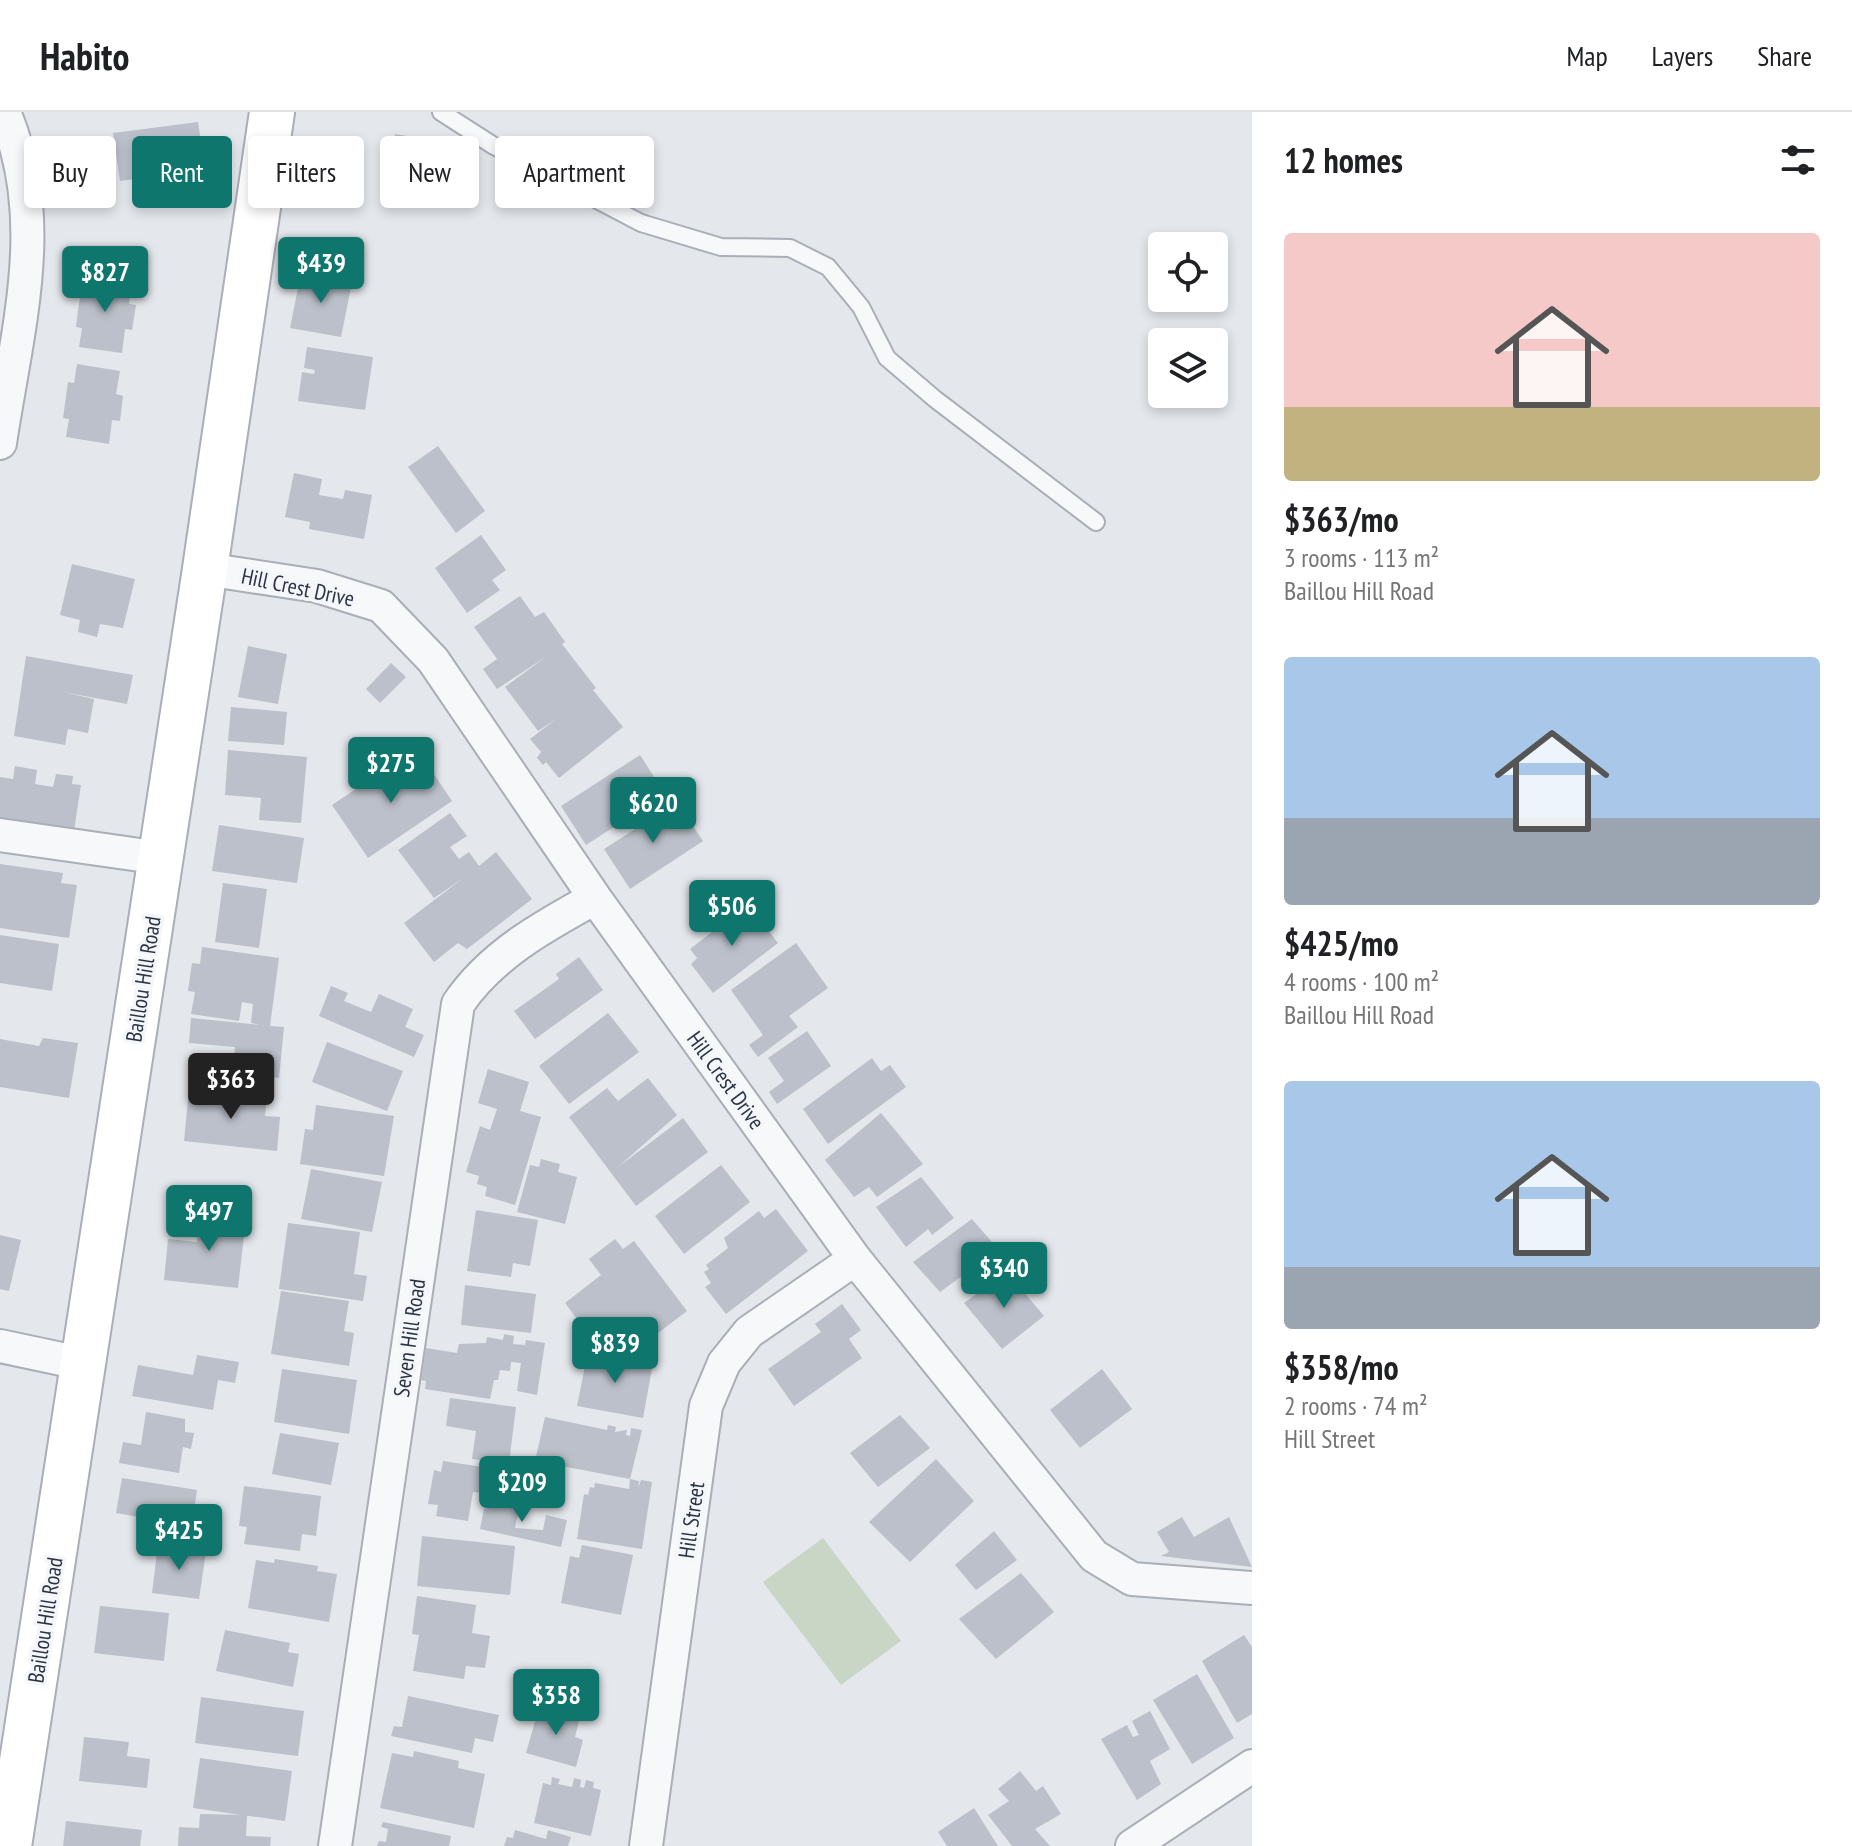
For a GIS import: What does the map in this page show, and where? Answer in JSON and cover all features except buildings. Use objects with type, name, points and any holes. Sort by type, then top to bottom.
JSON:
[{"type":"main road","name":"Baillou Hill Road","points":[[9,1846],[85,1364],[272,112]]},
{"type":"street","points":[[0,443],[7,346],[30,234],[30,213],[16,141],[4,112]]},
{"type":"street","name":"Hill Crest Drive","points":[[205,569],[317,586],[381,606],[433,660],[595,898],[855,1259],[1094,1556],[1132,1579],[1252,1588]]},
{"type":"street","points":[[0,835],[161,858]]},
{"type":"street","name":"Seven Hill Road","points":[[335,1846],[458,1004],[476,977],[542,928],[595,898]]},
{"type":"street","name":"Hill Street","points":[[646,1846],[706,1406],[724,1363],[749,1332],[855,1259]]},
{"type":"street","points":[[0,1346],[85,1364]]},
{"type":"street","points":[[1132,1846],[1252,1766]]},
{"type":"lane","points":[[441,112],[494,146],[641,223],[721,247],[790,248],[828,267],[861,307],[887,358],[935,399],[1096,522]]},
{"type":"green space","points":[[823,1538],[901,1641],[841,1685],[763,1582]]}]
